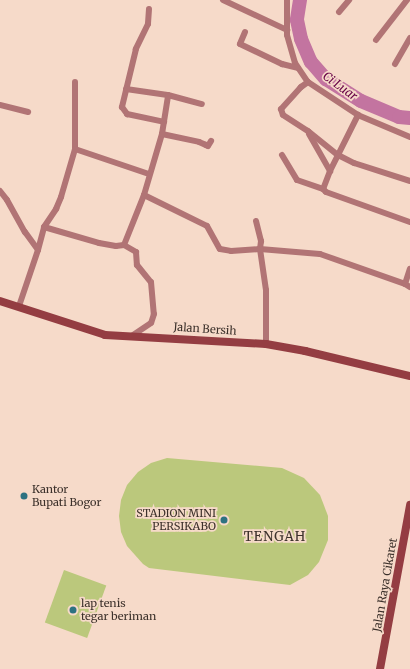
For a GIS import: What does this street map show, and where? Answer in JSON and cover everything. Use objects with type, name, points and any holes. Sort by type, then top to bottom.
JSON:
[{"type":"street","points":[[223,0],[287,30]]},
{"type":"street","points":[[287,0],[287,30],[295,63],[308,82],[358,115],[410,137]]},
{"type":"street","points":[[339,12],[349,0]]},
{"type":"street","points":[[376,40],[407,0]]},
{"type":"street","points":[[149,9],[148,24],[136,49],[122,108],[127,114],[164,122]]},
{"type":"street","points":[[245,32],[240,44],[282,64],[298,68]]},
{"type":"street","points":[[395,64],[410,38]]},
{"type":"street","points":[[19,306],[37,254],[44,227],[56,209],[75,149],[75,82]]},
{"type":"street","points":[[308,82],[301,87],[283,106],[281,112],[338,155],[354,163],[410,181]]},
{"type":"street","points":[[126,89],[168,95],[202,104]]},
{"type":"street","points":[[124,244],[144,195],[162,134],[168,95]]},
{"type":"street","points":[[0,105],[28,112]]},
{"type":"street","points":[[324,189],[330,171],[358,115]]},
{"type":"street","points":[[308,131],[330,171]]},
{"type":"street","points":[[162,134],[199,142],[206,145],[211,141]]},
{"type":"street","points":[[75,149],[149,174]]},
{"type":"street","points":[[282,155],[297,180],[410,222]]},
{"type":"street","points":[[0,191],[7,200],[37,254]]},
{"type":"street","points":[[144,195],[206,226],[220,249],[231,251],[260,249],[320,254],[407,286],[410,269]]},
{"type":"street","points":[[256,221],[261,241],[260,249],[267,300],[266,344]]},
{"type":"street","points":[[44,227],[79,238],[116,246],[124,244],[136,252],[137,265],[151,282],[154,314],[151,323],[133,335]]},
{"type":"street","name":"Jalan Bersih","points":[[0,301],[105,335],[133,335],[266,344],[305,351],[410,376]]},
{"type":"street","name":"Jalan Raya Cikaret","points":[[380,669],[408,534],[410,505]]},
{"type":"green space","name":"STADION MINI PERSIKABO","points":[[167,458],[282,468],[304,478],[320,495],[328,516],[328,540],[319,562],[308,575],[290,585],[149,568],[143,564],[127,546],[121,532],[119,516],[121,500],[127,485],[138,472],[151,463]]},
{"type":"green space","name":"lap tenis tegar beriman","points":[[64,570],[106,585],[87,638],[45,623]]},
{"type":"waterway","name":"Ci Luar","points":[[300,0],[297,20],[301,39],[311,62],[326,79],[361,101],[399,117],[410,118]]},
{"type":"place","name":"Kantor Bupati Bogor","points":[[24,496]]},
{"type":"place","name":"STADION MINI PERSIKABO","points":[[224,520]]},
{"type":"place","name":"lap tenis tegar beriman","points":[[73,610]]},
{"type":"district","name":"TENGAH","points":[[275,537]]}]
